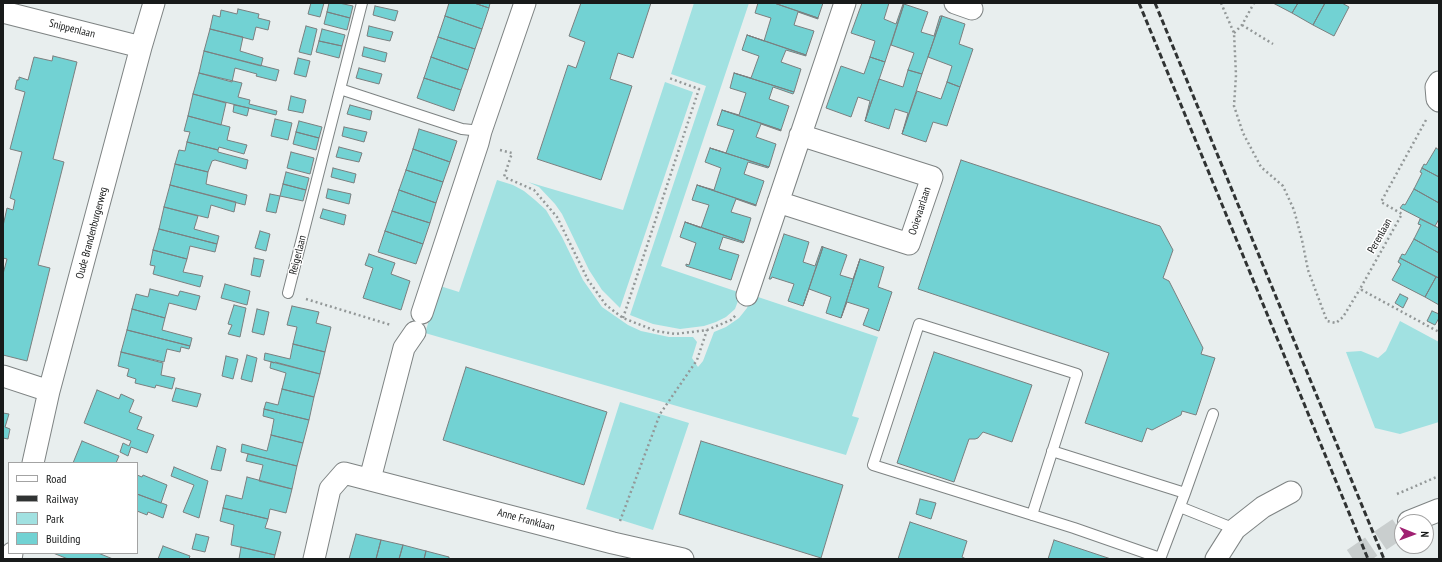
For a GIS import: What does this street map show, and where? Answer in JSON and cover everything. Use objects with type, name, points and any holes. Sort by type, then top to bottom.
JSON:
[{"type":"street","name":"Oude Brandenburgerweg","points":[[33,462],[49,392],[154,3]]},
{"type":"street","points":[[370,479],[404,348],[418,323],[525,3]]},
{"type":"street","points":[[747,295],[844,3]]},
{"type":"street","name":"Snippenlaan","points":[[3,12],[141,47]]},
{"type":"street","name":"Ooievaarlaan","points":[[778,202],[909,244],[932,177],[800,135]]},
{"type":"street","points":[[3,376],[49,392]]},
{"type":"street","name":"Anne Franklaan","points":[[314,559],[330,489],[344,473],[613,543],[683,559]]},
{"type":"street","points":[[1216,559],[1235,529],[1263,507],[1291,492]]},
{"type":"street","points":[[1429,514],[1439,510]]},
{"type":"lane","name":"Reigerlaan","points":[[288,293],[362,3]]},
{"type":"lane","points":[[340,89],[462,129],[480,137]]},
{"type":"lane","points":[[1032,515],[1077,374],[920,324],[873,465],[1032,515],[1160,559],[1213,414]]},
{"type":"lane","points":[[1052,451],[1185,493]]},
{"type":"lane","points":[[1180,507],[1235,529]]},
{"type":"path","points":[[1221,3],[1234,33],[1236,75],[1234,106],[1243,133],[1261,167],[1283,186],[1294,210],[1308,270],[1327,321],[1336,323],[1343,317],[1360,289],[1439,332]]},
{"type":"path","points":[[1234,33],[1242,26],[1254,3]]},
{"type":"path","points":[[1242,26],[1273,44]]},
{"type":"path","points":[[623,318],[699,89],[669,78]]},
{"type":"path","name":"Perenlaan","points":[[1360,289],[1402,214],[1381,202],[1438,94]]},
{"type":"path","points":[[480,137],[512,153],[504,177],[534,190],[557,217],[588,280],[606,305],[623,318],[639,325],[662,332],[675,334],[707,330],[731,320],[739,310],[747,295]]},
{"type":"path","points":[[288,293],[418,323]]},
{"type":"path","points":[[613,543],[660,414],[697,360],[707,330]]},
{"type":"path","points":[[1397,494],[1439,476]]},
{"type":"green space","points":[[694,3],[749,3],[661,266],[741,293],[735,309],[726,317],[704,326],[680,329],[653,324],[630,315],[706,86],[671,74]]},
{"type":"green space","points":[[665,82],[693,92],[620,308],[602,290],[589,270],[562,214],[555,204],[539,187],[528,182],[623,210]]},
{"type":"green space","points":[[497,180],[513,185],[524,191],[546,210],[562,237],[583,280],[602,307],[628,325],[641,331],[669,337],[693,337],[697,342],[692,358],[698,367],[703,361],[714,332],[726,327],[739,318],[747,308],[752,295],[878,337],[852,416],[859,418],[846,455],[425,333],[440,286],[459,292]]},
{"type":"green space","points":[[1400,321],[1439,342],[1439,422],[1400,434],[1375,428],[1346,352],[1361,351],[1378,358],[1386,351]]},
{"type":"green space","points":[[620,402],[689,423],[653,530],[586,509]]},
{"type":"building","points":[[311,3],[324,3],[320,17],[308,14]]},
{"type":"building","points":[[329,3],[339,3],[353,6],[350,18],[327,12]]},
{"type":"building","points":[[449,3],[474,3],[489,8],[482,29],[445,16]]},
{"type":"building","points":[[474,3],[490,3],[489,8]]},
{"type":"building","points":[[581,3],[651,3],[633,58],[618,53],[610,79],[632,86],[601,180],[537,159],[568,65],[576,68],[585,42],[569,36]]},
{"type":"building","points":[[758,3],[774,3],[818,18],[798,12],[794,25],[814,31],[806,55],[764,41],[771,18],[755,13]]},
{"type":"building","points":[[774,3],[823,3],[818,18]]},
{"type":"building","points":[[862,3],[889,3],[884,19],[896,24],[904,4],[885,62],[870,57],[875,41],[851,33]]},
{"type":"building","points":[[1273,3],[1298,3],[1292,13]]},
{"type":"building","points":[[1298,3],[1325,3],[1313,25],[1292,13]]},
{"type":"building","points":[[1325,3],[1342,3],[1349,7],[1334,36],[1313,25]]},
{"type":"building","points":[[904,4],[928,12],[921,32],[934,36],[940,16],[942,16],[922,74],[908,70],[914,53],[891,45]]},
{"type":"building","points":[[375,6],[398,11],[395,21],[373,15]]},
{"type":"building","points":[[238,9],[259,14],[258,18],[270,21],[268,30],[256,27],[253,40],[210,29],[213,15],[220,17],[221,10],[237,14]]},
{"type":"building","points":[[327,12],[350,18],[347,30],[324,24]]},
{"type":"building","points":[[445,16],[482,29],[475,49],[438,37]]},
{"type":"building","points":[[942,16],[965,24],[959,44],[973,49],[960,87],[947,82],[952,66],[928,57]]},
{"type":"building","points":[[306,26],[317,29],[311,55],[299,52]]},
{"type":"building","points":[[369,26],[393,32],[390,41],[367,36]]},
{"type":"building","points":[[210,29],[243,37],[240,51],[263,58],[261,66],[204,51]]},
{"type":"building","points":[[322,29],[345,35],[342,46],[319,41]]},
{"type":"building","points":[[747,35],[806,55],[786,50],[781,62],[801,69],[794,92],[734,73],[751,78],[759,56],[742,50]]},
{"type":"building","points":[[438,37],[475,49],[468,70],[431,57]]},
{"type":"building","points":[[319,41],[342,46],[339,58],[316,52]]},
{"type":"building","points":[[364,47],[387,53],[385,62],[362,56]]},
{"type":"building","points":[[204,51],[279,70],[276,81],[256,76],[257,74],[235,68],[232,82],[199,73]]},
{"type":"building","points":[[53,56],[77,62],[53,159],[64,162],[38,265],[50,268],[27,361],[3,355],[3,274],[7,259],[3,258],[3,226],[7,208],[13,210],[15,200],[10,198],[22,152],[10,149],[25,92],[15,89],[17,80],[19,80],[19,77],[28,80],[34,57],[52,61]]},
{"type":"building","points":[[431,57],[468,70],[461,90],[424,78]]},
{"type":"building","points":[[870,57],[885,62],[865,121],[870,101],[858,97],[851,117],[826,108],[841,66],[864,74]]},
{"type":"building","points":[[298,58],[310,61],[306,77],[294,74]]},
{"type":"building","points":[[359,68],[382,74],[379,84],[356,78]]},
{"type":"building","points":[[908,70],[922,74],[902,134],[908,113],[895,109],[889,129],[865,121],[879,79],[903,87]]},
{"type":"building","points":[[199,73],[242,83],[238,97],[250,100],[249,104],[277,111],[276,115],[193,94]]},
{"type":"building","points":[[734,73],[794,92],[793,94],[773,87],[769,99],[789,106],[781,130],[722,110],[739,115],[746,93],[730,88]]},
{"type":"building","points":[[424,78],[461,90],[454,111],[417,98]]},
{"type":"building","points":[[947,82],[960,87],[947,126],[933,122],[926,142],[902,134],[917,91],[941,99]]},
{"type":"building","points":[[193,94],[226,103],[221,125],[188,116]]},
{"type":"building","points":[[291,96],[306,100],[303,113],[288,110]]},
{"type":"building","points":[[234,105],[249,108],[247,116],[233,112]]},
{"type":"building","points":[[350,105],[372,111],[370,120],[347,114]]},
{"type":"building","points":[[722,110],[781,130],[761,124],[756,137],[776,144],[769,167],[710,148],[726,153],[734,130],[717,125]]},
{"type":"building","points":[[188,116],[230,127],[227,140],[247,145],[244,154],[219,147],[218,150],[187,142],[190,132],[184,131]]},
{"type":"building","points":[[275,119],[292,123],[288,140],[271,136]]},
{"type":"building","points":[[299,121],[322,127],[319,138],[296,132]]},
{"type":"building","points":[[344,127],[367,132],[364,142],[342,136]]},
{"type":"building","points":[[419,129],[457,141],[450,162],[413,149]]},
{"type":"building","points":[[296,132],[319,138],[316,150],[293,144]]},
{"type":"building","points":[[187,142],[248,160],[246,169],[215,160],[212,161],[208,172],[175,164],[179,150],[185,151]]},
{"type":"building","points":[[339,147],[362,153],[359,162],[336,157]]},
{"type":"building","points":[[710,148],[769,167],[768,168],[748,162],[744,174],[764,181],[756,205],[697,185],[714,190],[721,168],[705,162]]},
{"type":"building","points":[[1436,148],[1439,150],[1439,177],[1422,168],[1424,164],[1426,165]]},
{"type":"building","points":[[413,149],[450,162],[443,182],[406,170]]},
{"type":"building","points":[[291,152],[314,158],[310,174],[287,168]]},
{"type":"building","points":[[961,160],[1160,226],[1173,250],[1163,278],[1169,281],[1203,348],[1201,354],[1215,358],[1196,415],[1182,411],[1181,415],[1152,430],[1147,428],[1142,442],[1085,423],[1109,353],[918,289]]},
{"type":"building","points":[[175,164],[208,172],[206,184],[247,195],[245,205],[170,185]]},
{"type":"building","points":[[333,168],[356,174],[354,183],[331,177]]},
{"type":"building","points":[[1422,168],[1439,177],[1439,203],[1414,189],[1422,173],[1420,172]]},
{"type":"building","points":[[406,170],[443,182],[436,203],[399,190]]},
{"type":"building","points":[[286,172],[309,178],[306,190],[283,184]]},
{"type":"building","points":[[283,184],[306,190],[303,201],[280,196]]},
{"type":"building","points":[[170,185],[236,202],[234,212],[211,205],[208,218],[164,207]]},
{"type":"building","points":[[697,185],[756,205],[736,199],[731,212],[751,218],[744,242],[701,227],[709,205],[692,200]]},
{"type":"building","points":[[328,189],[351,194],[349,204],[326,198]]},
{"type":"building","points":[[1414,189],[1439,203],[1439,219],[1435,226],[1400,208],[1403,204],[1405,205]]},
{"type":"building","points":[[399,190],[436,203],[430,223],[392,211]]},
{"type":"building","points":[[270,194],[280,196],[276,213],[266,211]]},
{"type":"building","points":[[164,207],[198,216],[194,229],[219,236],[217,244],[159,229]]},
{"type":"building","points":[[323,209],[346,215],[344,225],[320,218]]},
{"type":"building","points":[[392,211],[430,223],[423,244],[385,231]]},
{"type":"building","points":[[1420,219],[1439,228],[1439,253],[1414,239],[1421,225],[1418,224]]},
{"type":"building","points":[[685,222],[744,242],[743,243],[723,237],[719,249],[739,255],[731,280],[686,266],[686,264],[689,265],[696,243],[680,237]]},
{"type":"building","points":[[159,229],[217,244],[215,252],[190,246],[187,259],[153,250]]},
{"type":"building","points":[[260,231],[270,234],[266,251],[255,248]]},
{"type":"building","points":[[385,231],[423,244],[416,264],[378,252]]},
{"type":"building","points":[[784,234],[809,242],[803,262],[815,266],[822,246],[823,247],[803,306],[788,301],[794,284],[772,277],[769,279]]},
{"type":"building","points":[[1414,239],[1439,253],[1439,278],[1400,258],[1402,254],[1405,255]]},
{"type":"building","points":[[823,247],[847,255],[840,275],[853,279],[860,259],[841,318],[826,313],[831,297],[809,289],[803,306]]},
{"type":"building","points":[[153,250],[187,259],[183,272],[203,276],[200,287],[153,274],[155,266],[150,265]]},
{"type":"building","points":[[369,254],[395,263],[391,274],[410,281],[401,310],[363,298],[373,268],[365,265]]},
{"type":"building","points":[[254,258],[264,260],[260,277],[251,275]]},
{"type":"building","points":[[1400,258],[1436,277],[1425,297],[1392,280],[1401,264],[1398,262]]},
{"type":"building","points":[[860,259],[884,267],[878,287],[892,292],[879,331],[863,325],[869,309],[847,302],[841,318]]},
{"type":"building","points":[[1436,277],[1439,278],[1439,305],[1425,297]]},
{"type":"building","points":[[225,284],[250,291],[247,305],[221,298]]},
{"type":"building","points":[[150,289],[178,296],[180,291],[200,296],[196,310],[169,303],[165,318],[132,309],[136,294],[148,297]]},
{"type":"building","points":[[1400,294],[1408,298],[1403,308],[1395,303]]},
{"type":"building","points":[[234,305],[246,308],[240,337],[228,334],[232,325],[228,324]]},
{"type":"building","points":[[292,306],[319,312],[316,323],[331,327],[325,352],[293,344],[297,327],[287,325]]},
{"type":"building","points":[[132,309],[165,318],[162,330],[192,338],[190,346],[127,330]]},
{"type":"building","points":[[257,309],[269,312],[264,335],[252,332]]},
{"type":"building","points":[[1432,311],[1439,314],[1439,318],[1435,325],[1427,321]]},
{"type":"building","points":[[127,330],[190,346],[189,349],[181,347],[180,352],[167,349],[164,362],[121,352]]},
{"type":"building","points":[[293,344],[325,352],[320,374],[264,360],[265,353],[290,359]]},
{"type":"building","points":[[121,352],[163,363],[161,375],[175,378],[172,389],[156,385],[155,388],[135,383],[136,379],[127,376],[129,369],[118,366]]},
{"type":"building","points":[[934,352],[1032,385],[1012,442],[983,432],[978,438],[969,439],[954,482],[897,463]]},
{"type":"building","points":[[247,355],[257,358],[252,382],[241,379]]},
{"type":"building","points":[[226,356],[238,359],[233,379],[222,376]]},
{"type":"building","points":[[271,362],[320,374],[314,397],[282,389],[286,373],[270,368]]},
{"type":"building","points":[[466,367],[607,412],[584,485],[443,440]]},
{"type":"building","points":[[176,388],[201,394],[197,407],[172,401]]},
{"type":"building","points":[[282,389],[314,397],[309,420],[264,409],[266,402],[278,405]]},
{"type":"building","points":[[97,390],[119,399],[121,394],[134,400],[129,412],[142,417],[137,429],[154,435],[147,453],[131,447],[128,456],[120,452],[123,443],[129,446],[131,441],[84,423]]},
{"type":"building","points":[[264,409],[309,420],[303,443],[271,435],[274,419],[263,416]]},
{"type":"building","points":[[3,413],[9,414],[5,427],[10,429],[8,439],[3,438]]},
{"type":"building","points":[[271,435],[303,443],[297,466],[241,452],[242,444],[267,451]]},
{"type":"building","points":[[82,441],[119,456],[116,462],[73,462]]},
{"type":"building","points":[[701,441],[843,485],[821,558],[679,514]]},
{"type":"building","points":[[217,446],[226,449],[221,471],[211,469]]},
{"type":"building","points":[[248,454],[297,466],[292,489],[259,481],[263,465],[246,461]]},
{"type":"building","points":[[174,467],[208,481],[199,518],[183,512],[194,485],[171,476]]},
{"type":"building","points":[[138,475],[142,477],[143,475],[167,485],[161,503],[138,494]]},
{"type":"building","points":[[247,477],[292,489],[286,513],[270,509],[268,519],[223,508],[226,495],[242,499]]},
{"type":"building","points":[[138,494],[167,505],[163,518],[148,512],[147,515],[138,511]]},
{"type":"building","points":[[920,499],[936,503],[931,519],[916,514]]},
{"type":"building","points":[[223,508],[268,519],[265,528],[281,532],[275,555],[231,545],[234,525],[220,521]]},
{"type":"building","points":[[910,522],[967,541],[962,557],[966,559],[898,559]]},
{"type":"building","points":[[196,534],[209,537],[205,552],[192,549]]},
{"type":"building","points":[[356,534],[381,540],[376,559],[349,559]]},
{"type":"building","points":[[381,540],[403,545],[399,559],[376,559]]},
{"type":"building","points":[[1054,540],[1111,559],[1048,559]]},
{"type":"building","points":[[403,545],[426,551],[424,559],[399,559]]},
{"type":"building","points":[[163,546],[190,556],[189,559],[158,559]]},
{"type":"building","points":[[241,547],[275,555],[274,559],[239,559]]},
{"type":"building","points":[[426,551],[449,557],[449,559],[424,559]]},
{"type":"building","points":[[56,554],[100,554],[113,559],[68,559]]},
{"type":"tunnel","points":[[1353,559],[1394,531]]},
{"type":"railway","points":[[1139,3],[1368,559]]},
{"type":"railway","points":[[1155,3],[1384,559]]}]
